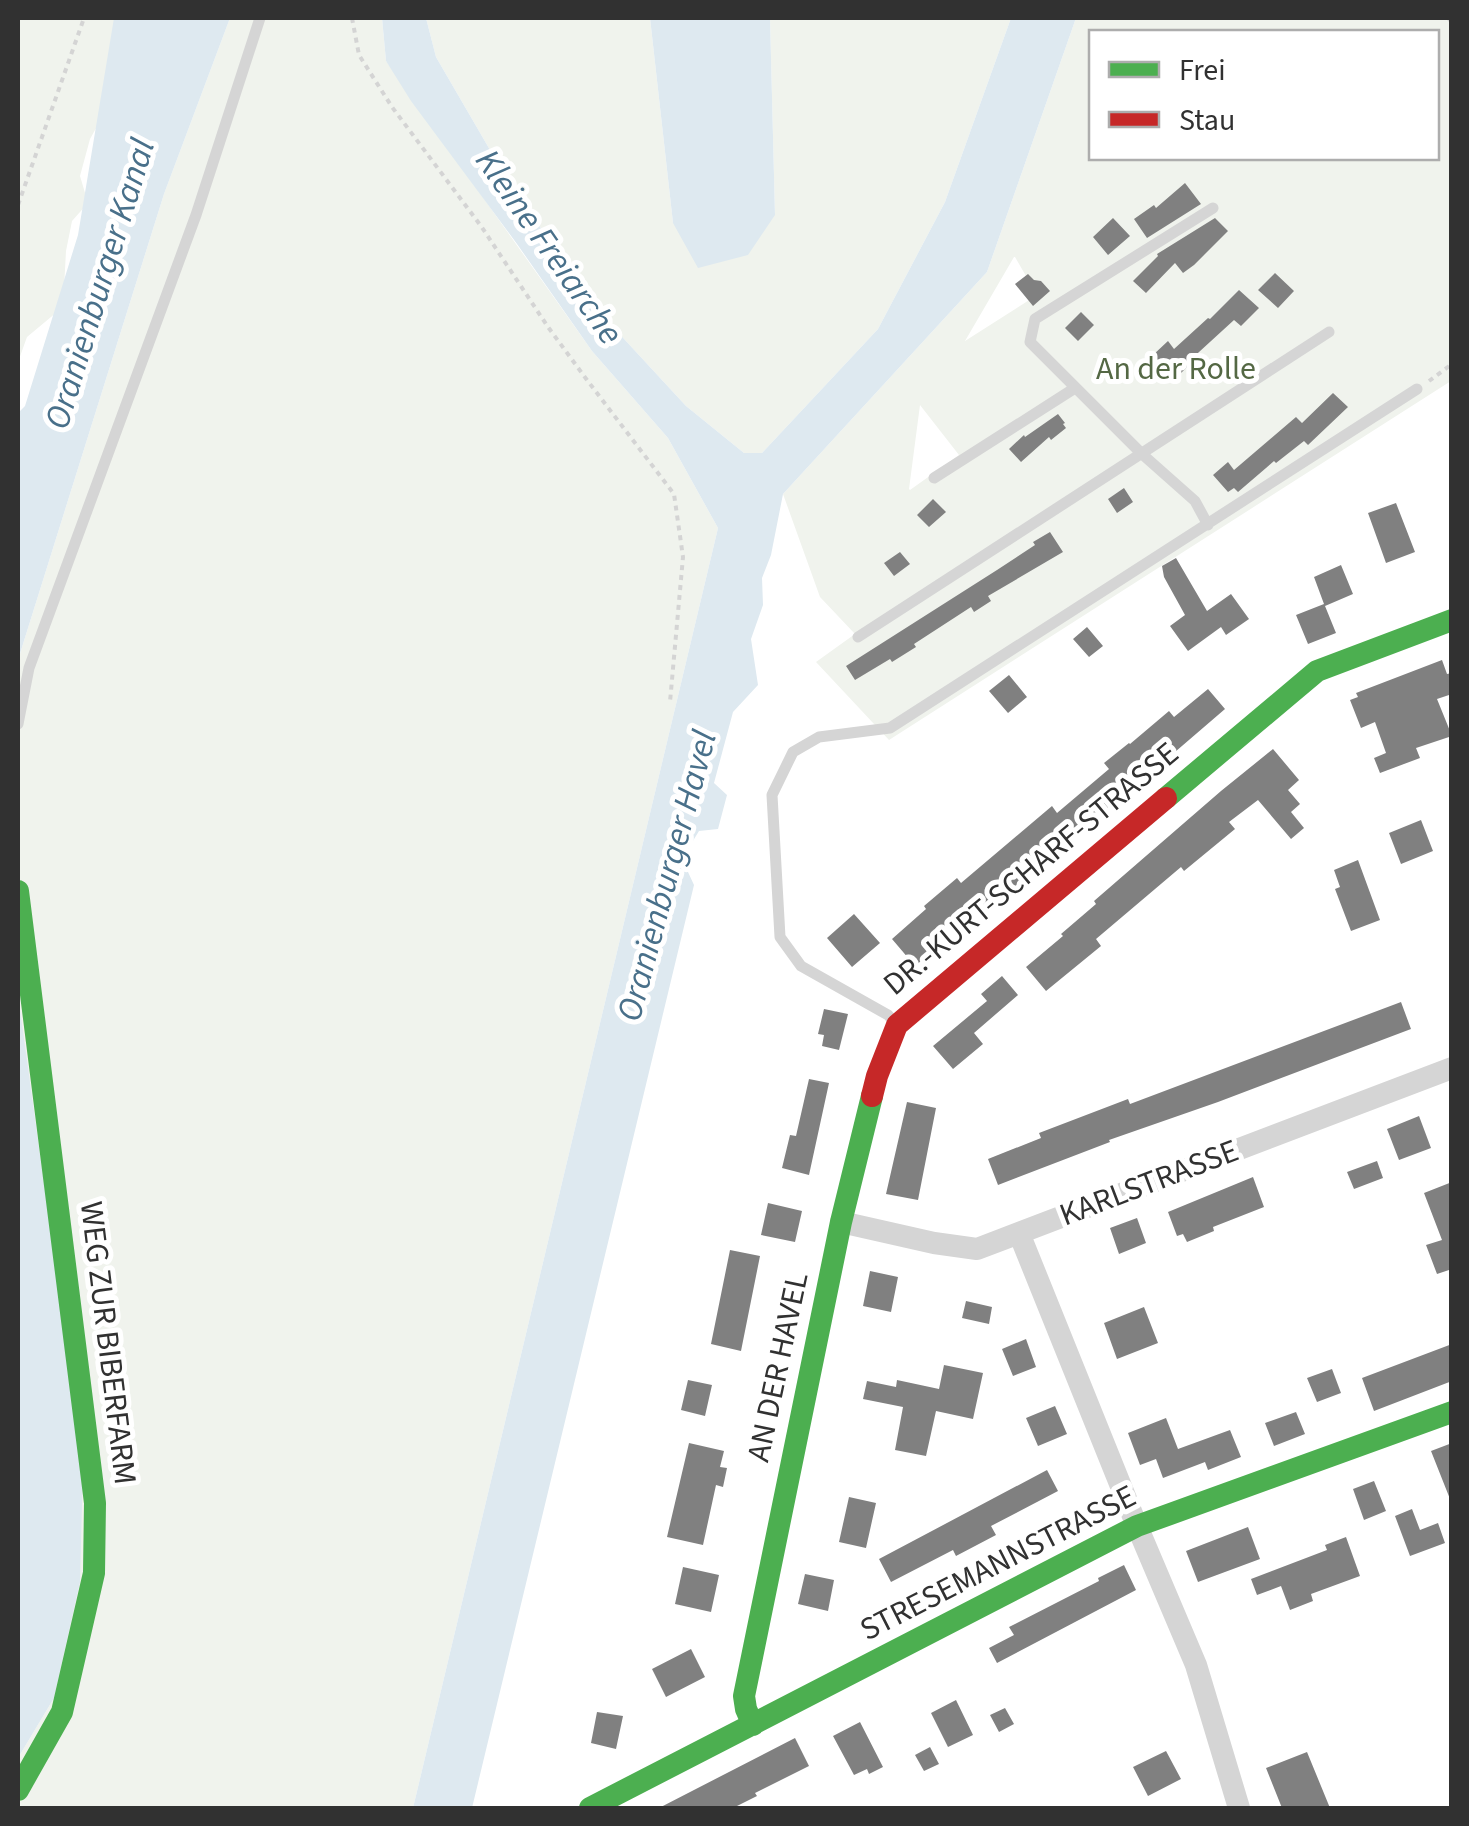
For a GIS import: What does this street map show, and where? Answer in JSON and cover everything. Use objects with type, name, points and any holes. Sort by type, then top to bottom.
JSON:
[{"type":"street","name":"DR.-KURT-SCHARF-STRASSE","points":[[897,1024],[1317,671],[1452,620]]},
{"type":"street","name":"WEG ZUR BIBERFARM","points":[[18,891],[95,1503],[94,1573],[62,1712],[18,1790]]},
{"type":"street","name":"AN DER HAVEL","points":[[753,1725],[744,1696],[841,1222],[876,1076],[897,1024]]},
{"type":"street","name":"KARLSTRASSE","points":[[841,1222],[934,1243],[976,1248],[1451,1071]]},
{"type":"street","points":[[1019,1232],[1196,1665],[1238,1808]]},
{"type":"street","name":"STRESEMANNSTRASSE","points":[[590,1808],[1137,1526],[1452,1412]]},
{"type":"lane","points":[[18,724],[29,668],[196,216],[260,18]]},
{"type":"lane","points":[[1208,525],[1195,501],[1030,342],[1036,319],[1213,208]]},
{"type":"lane","points":[[858,637],[1329,332]]},
{"type":"lane","points":[[934,478],[1075,388]]},
{"type":"lane","name":"DR.-KURT-SCHARF-STRASSE","points":[[897,1024],[802,966],[780,937],[772,795],[793,752],[819,738],[890,728],[1418,389]]},
{"type":"path","points":[[18,205],[84,18]]},
{"type":"path","points":[[352,18],[359,56],[392,107],[482,226],[568,354],[674,494],[684,557],[670,702]]},
{"type":"path","points":[[1418,389],[1452,364]]},
{"type":"green space","points":[[18,18],[118,18],[124,78],[90,139],[80,176],[88,203],[72,221],[63,307],[27,337],[18,362]]},
{"type":"green space","points":[[230,18],[382,18],[386,61],[592,351],[668,438],[718,528],[413,1808],[18,1808],[18,1758],[54,1698],[18,995],[18,660],[164,194]]},
{"type":"green space","points":[[426,18],[650,18],[673,223],[775,215],[770,18],[1011,18],[945,202],[878,329],[762,453],[744,453],[686,406],[589,301],[497,162],[436,57]]},
{"type":"green space","name":"An der Rolle","points":[[1076,18],[1451,18],[1451,381],[889,740],[816,662],[855,634],[820,597],[783,494],[987,272]],"holes":[[[1014,257],[1037,295],[965,341]],[[920,405],[959,455],[910,490],[909,489]]]},
{"type":"water","name":"Oranienburger Kanal","points":[[114,18],[230,18],[164,194],[18,660],[18,413],[25,406],[78,235]]},
{"type":"water","points":[[382,18],[426,18],[436,57],[497,162],[589,301],[686,406],[744,453],[762,453],[878,329],[945,202],[1011,18],[1076,18],[987,272],[783,494],[771,555],[762,578],[763,605],[751,639],[758,685],[733,712],[714,783],[727,795],[718,829],[699,831],[688,849],[676,852],[673,864],[688,872],[694,885],[472,1808],[413,1808],[718,528],[668,438],[592,351],[411,101],[386,61]]},
{"type":"water","points":[[650,18],[770,18],[775,215],[748,255],[698,268],[673,223]]},
{"type":"water","points":[[18,995],[83,1467],[80,1582],[54,1698],[18,1758]]},
{"type":"building","points":[[1185,183],[1201,204],[1147,238],[1134,219],[1154,205],[1156,208]]},
{"type":"building","points":[[1113,218],[1130,236],[1108,255],[1093,237]]},
{"type":"building","points":[[1215,218],[1228,231],[1194,265],[1183,273],[1175,263],[1146,293],[1133,281],[1157,254]]},
{"type":"building","points":[[1275,273],[1294,291],[1278,308],[1258,290]]},
{"type":"building","points":[[1028,274],[1050,291],[1033,306],[1015,284]]},
{"type":"building","points":[[1239,290],[1259,308],[1241,326],[1234,320],[1175,379],[1153,355],[1168,341],[1174,349]]},
{"type":"building","points":[[1081,312],[1094,325],[1078,341],[1065,328]]},
{"type":"building","points":[[1333,393],[1348,407],[1308,445],[1304,441],[1274,461],[1238,492],[1234,488],[1228,492],[1213,475],[1228,462],[1234,470],[1296,417],[1302,423]]},
{"type":"building","points":[[1058,414],[1066,428],[1051,440],[1049,437],[1021,462],[1009,449]]},
{"type":"building","points":[[1124,488],[1133,502],[1117,513],[1108,499]]},
{"type":"building","points":[[933,499],[946,512],[929,527],[917,515]]},
{"type":"building","points":[[1396,503],[1415,552],[1386,563],[1368,513]]},
{"type":"building","points":[[1050,532],[1063,552],[988,596],[991,601],[974,612],[971,607],[914,644],[916,647],[855,680],[846,666]]},
{"type":"building","points":[[900,552],[910,564],[894,576],[884,563]]},
{"type":"building","points":[[1176,558],[1207,611],[1231,594],[1249,619],[1226,635],[1221,627],[1188,651],[1170,626],[1185,615],[1162,566]]},
{"type":"building","points":[[1341,565],[1353,594],[1325,606],[1336,633],[1308,644],[1296,615],[1324,604],[1314,577]]},
{"type":"building","points":[[1087,627],[1103,646],[1089,657],[1073,639]]},
{"type":"building","points":[[1442,660],[1447,674],[1452,673],[1452,694],[1437,699],[1452,736],[1416,748],[1420,758],[1380,773],[1374,758],[1386,753],[1375,722],[1361,728],[1350,700],[1358,697],[1356,693]]},
{"type":"building","points":[[1009,675],[1027,697],[1008,713],[989,691]]},
{"type":"building","points":[[1208,689],[1225,709],[1168,758],[1164,754],[1111,799],[1114,802],[1077,836],[986,912],[980,905],[936,942],[939,946],[915,966],[892,939],[926,909],[924,906],[957,878],[961,883],[1052,806],[1057,813],[1109,769],[1104,763],[1169,711],[1174,717]]},
{"type":"building","points":[[1273,749],[1299,780],[1288,790],[1300,804],[1291,812],[1304,828],[1291,839],[1258,800],[1229,822],[1235,829],[1184,871],[1181,867],[1096,939],[1101,946],[1046,991],[1026,967],[1096,904],[1094,901]]},
{"type":"building","points":[[1421,820],[1433,851],[1401,864],[1389,833]]},
{"type":"building","points":[[1358,860],[1380,920],[1351,931],[1335,889],[1340,887],[1334,870]]},
{"type":"building","points":[[854,914],[880,943],[852,967],[827,938]]},
{"type":"building","points":[[1002,976],[1018,995],[974,1033],[983,1044],[953,1069],[933,1046],[987,1001],[981,994]]},
{"type":"building","points":[[1401,1002],[1411,1029],[998,1185],[988,1159],[1041,1138],[1039,1133],[1128,1099],[1130,1104]]},
{"type":"building","points":[[824,1009],[848,1014],[839,1050],[822,1046],[824,1035],[818,1034]]},
{"type":"building","points":[[809,1079],[829,1083],[809,1175],[782,1168],[790,1135],[796,1136]]},
{"type":"building","points":[[907,1102],[936,1108],[918,1200],[886,1194]]},
{"type":"building","points":[[1419,1116],[1431,1148],[1399,1160],[1387,1129]]},
{"type":"building","points":[[1377,1161],[1383,1178],[1354,1189],[1347,1172]]},
{"type":"building","points":[[1253,1177],[1264,1207],[1187,1242],[1183,1234],[1177,1236],[1168,1212]]},
{"type":"building","points":[[1452,1182],[1452,1269],[1437,1274],[1426,1245],[1442,1240],[1424,1193]]},
{"type":"building","points":[[768,1203],[802,1211],[795,1242],[761,1235]]},
{"type":"building","points":[[1137,1218],[1146,1243],[1119,1254],[1110,1228]]},
{"type":"building","points":[[730,1250],[760,1256],[741,1351],[711,1344]]},
{"type":"building","points":[[870,1271],[898,1277],[891,1312],[863,1306]]},
{"type":"building","points":[[966,1301],[992,1307],[989,1324],[962,1318]]},
{"type":"building","points":[[1144,1307],[1158,1343],[1117,1359],[1104,1323]]},
{"type":"building","points":[[1026,1339],[1036,1367],[1013,1376],[1002,1349]]},
{"type":"building","points":[[1452,1344],[1452,1381],[1374,1411],[1362,1378]]},
{"type":"building","points":[[944,1365],[983,1373],[973,1419],[936,1411],[926,1456],[895,1450],[903,1407],[863,1399],[867,1381],[896,1387],[897,1380],[939,1389]]},
{"type":"building","points":[[1332,1369],[1341,1393],[1317,1402],[1307,1378]]},
{"type":"building","points":[[688,1380],[712,1385],[705,1416],[681,1410]]},
{"type":"building","points":[[1055,1406],[1067,1434],[1038,1446],[1026,1418]]},
{"type":"building","points":[[1296,1412],[1305,1434],[1274,1446],[1265,1423]]},
{"type":"building","points":[[1166,1418],[1178,1449],[1230,1430],[1241,1457],[1208,1470],[1205,1462],[1163,1478],[1156,1459],[1140,1465],[1128,1433]]},
{"type":"building","points":[[689,1443],[724,1451],[720,1467],[727,1468],[723,1487],[716,1485],[703,1545],[667,1537]]},
{"type":"building","points":[[1452,1443],[1452,1499],[1450,1499],[1431,1451]]},
{"type":"building","points":[[1047,1470],[1058,1491],[991,1526],[996,1535],[956,1556],[953,1550],[891,1582],[879,1559]]},
{"type":"building","points":[[1374,1481],[1386,1511],[1364,1520],[1353,1489]]},
{"type":"building","points":[[849,1497],[876,1503],[866,1548],[839,1542]]},
{"type":"building","points":[[1412,1509],[1420,1530],[1438,1523],[1445,1543],[1410,1556],[1395,1516]]},
{"type":"building","points":[[1248,1527],[1260,1559],[1198,1582],[1186,1551]]},
{"type":"building","points":[[1346,1537],[1360,1576],[1311,1594],[1313,1601],[1290,1610],[1281,1586],[1257,1595],[1251,1579],[1327,1550],[1325,1545]]},
{"type":"building","points":[[1124,1565],[1136,1590],[997,1663],[989,1648],[1014,1635],[1009,1627]]},
{"type":"building","points":[[683,1567],[719,1575],[711,1612],[675,1604]]},
{"type":"building","points":[[805,1574],[834,1580],[828,1611],[798,1604]]},
{"type":"building","points":[[691,1649],[705,1677],[666,1697],[652,1669]]},
{"type":"building","points":[[956,1700],[973,1735],[948,1747],[931,1713]]},
{"type":"building","points":[[1005,1708],[1014,1724],[999,1732],[990,1715]]},
{"type":"building","points":[[597,1712],[623,1716],[616,1749],[591,1743]]},
{"type":"building","points":[[860,1722],[883,1767],[869,1774],[867,1769],[854,1775],[833,1736]]},
{"type":"building","points":[[795,1738],[809,1766],[755,1793],[757,1796],[733,1808],[659,1808]]},
{"type":"building","points":[[930,1747],[939,1764],[924,1771],[915,1755]]},
{"type":"building","points":[[1166,1751],[1181,1779],[1148,1796],[1133,1767]]},
{"type":"building","points":[[1307,1752],[1330,1808],[1282,1808],[1266,1768]]},
{"type":"traffic: fast","points":[[1166,798],[1317,671],[1452,620]]},
{"type":"traffic: fast","points":[[18,891],[95,1503],[94,1573],[62,1712],[18,1790]]},
{"type":"traffic: fast","points":[[753,1725],[744,1696],[841,1222],[872,1096]]},
{"type":"traffic: fast","points":[[590,1808],[1137,1526],[1452,1412]]},
{"type":"traffic: jam","points":[[872,1096],[897,1025],[1166,798]]},
{"type":"water label","name":"Kleine Freiarche","points":[[549,247]]},
{"type":"water label","name":"Oranienburger Havel","points":[[667,876]]}]
